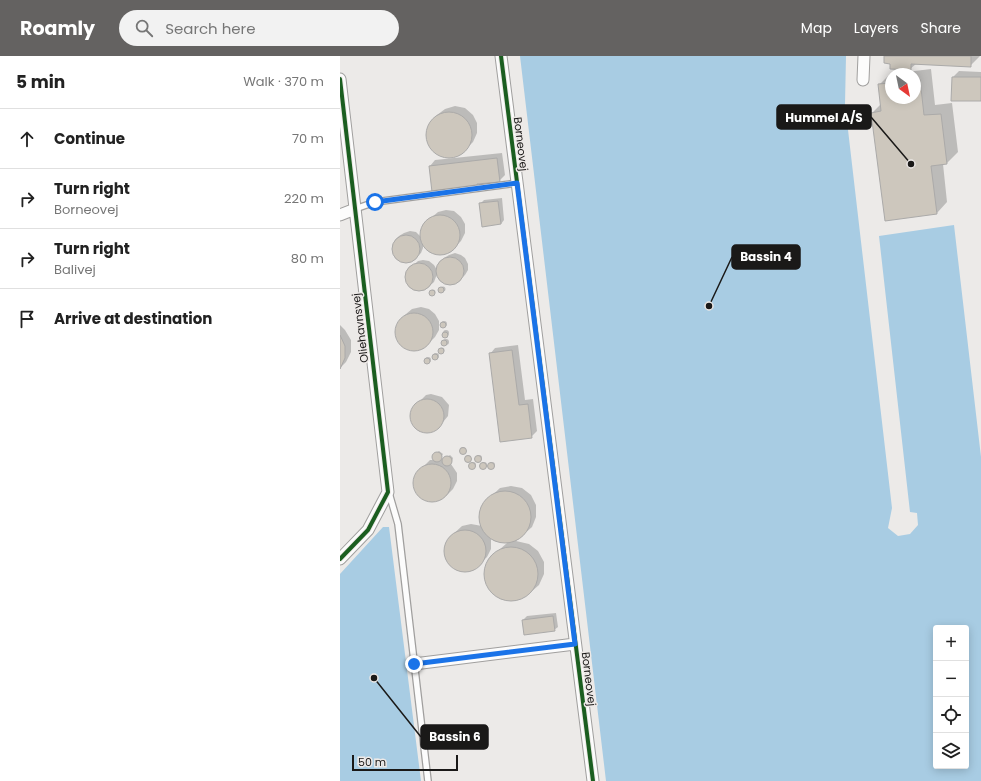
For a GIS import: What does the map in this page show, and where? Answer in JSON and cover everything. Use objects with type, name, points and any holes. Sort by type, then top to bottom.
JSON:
[{"type":"street","name":"Borneovej","points":[[501,56],[593,781]]},
{"type":"street","points":[[863,80],[864,56]]},
{"type":"street","name":"Oliehavnsvej","points":[[340,79],[388,492]]},
{"type":"street","points":[[340,215],[355,209]]},
{"type":"street","points":[[340,559],[368,530],[388,492]]},
{"type":"street","points":[[414,664],[575,644]]},
{"type":"lane","points":[[355,209],[375,202],[517,183]]},
{"type":"lane","name":"Oliehavnsvej","points":[[388,492],[398,524],[428,781]]},
{"type":"water","points":[[520,56],[846,56],[845,104],[892,508],[888,528],[898,536],[910,534],[918,525],[917,513],[910,512],[879,236],[954,225],[981,457],[981,781],[606,781]]},
{"type":"water","points":[[383,527],[389,527],[421,781],[340,781],[340,574]]},
{"type":"building","points":[[884,56],[971,56],[971,67],[911,64],[911,68],[890,68],[890,64],[884,63]]},
{"type":"building","points":[[952,77],[981,77],[981,101],[951,101]]},
{"type":"building","points":[[885,83],[885,104],[921,104],[921,88],[924,115],[941,114],[947,164],[931,166],[937,214],[885,221],[871,113],[881,111],[878,84]]},
{"type":"building","points":[[445,112],[453,112],[462,116],[468,122],[472,135],[468,148],[462,154],[453,158],[445,158],[436,154],[430,148],[426,139],[426,131],[430,122],[436,116]]},
{"type":"building","points":[[497,158],[500,182],[477,184],[477,186],[432,192],[429,166]]},
{"type":"building","points":[[498,201],[501,224],[482,227],[479,203]]},
{"type":"building","points":[[440,215],[448,217],[454,221],[458,227],[460,235],[458,243],[454,249],[448,253],[440,255],[432,253],[426,249],[422,243],[420,235],[422,227],[426,221],[432,217]]},
{"type":"building","points":[[406,235],[416,239],[420,249],[416,259],[406,263],[396,259],[392,249],[396,239]]},
{"type":"building","points":[[450,257],[460,261],[464,271],[460,281],[450,285],[440,281],[436,271],[440,261]]},
{"type":"building","points":[[419,263],[429,267],[433,277],[429,287],[419,291],[409,287],[405,277],[409,267]]},
{"type":"building","points":[[441,287],[444,290],[441,293],[438,290]]},
{"type":"building","points":[[432,290],[435,293],[432,296],[429,293]]},
{"type":"building","points":[[410,313],[418,313],[428,318],[432,325],[432,339],[428,346],[418,351],[410,351],[400,346],[398,343],[395,336],[395,328],[400,318],[403,316]]},
{"type":"building","points":[[443,322],[446,325],[443,328],[440,325]]},
{"type":"building","points":[[445,332],[448,335],[445,338],[442,335]]},
{"type":"building","points":[[340,335],[345,346],[345,358],[340,369]]},
{"type":"building","points":[[444,340],[447,343],[444,346],[441,343]]},
{"type":"building","points":[[441,348],[444,351],[441,354],[438,351]]},
{"type":"building","points":[[512,350],[519,405],[528,404],[532,438],[500,442],[489,353]]},
{"type":"building","points":[[435,354],[438,357],[435,360],[432,357]]},
{"type":"building","points":[[427,358],[430,361],[427,364],[424,361]]},
{"type":"building","points":[[424,399],[430,399],[434,400],[441,406],[444,416],[443,423],[437,430],[430,433],[424,433],[420,432],[413,426],[410,419],[410,413],[411,409],[417,402]]},
{"type":"building","points":[[463,447],[466,448],[466,454],[463,455],[460,454],[459,451],[460,448]]},
{"type":"building","points":[[435,452],[439,452],[442,457],[439,462],[435,462],[432,459],[432,455]]},
{"type":"building","points":[[468,455],[472,459],[468,463],[464,459]]},
{"type":"building","points":[[478,455],[482,459],[478,463],[474,459]]},
{"type":"building","points":[[445,456],[449,456],[452,461],[449,466],[445,466],[442,463],[442,459]]},
{"type":"building","points":[[472,462],[475,463],[475,469],[472,470],[469,469],[468,466],[469,463]]},
{"type":"building","points":[[483,462],[487,466],[483,470],[479,466]]},
{"type":"building","points":[[491,462],[495,466],[491,470],[487,466]]},
{"type":"building","points":[[428,464],[436,464],[446,469],[450,476],[450,490],[446,497],[436,502],[428,502],[418,497],[416,494],[413,487],[413,479],[418,469],[421,467]]},
{"type":"building","points":[[500,491],[510,491],[524,498],[531,512],[531,522],[524,536],[510,543],[500,543],[490,539],[483,532],[479,522],[479,512],[483,502],[490,495]]},
{"type":"building","points":[[461,530],[469,530],[477,533],[483,539],[486,551],[483,563],[477,569],[469,572],[461,572],[453,569],[447,563],[444,555],[444,547],[447,539],[453,533]]},
{"type":"building","points":[[506,547],[516,547],[526,551],[534,559],[538,569],[538,579],[534,589],[526,597],[516,601],[506,601],[496,597],[488,589],[484,579],[484,569],[488,559],[496,551]]},
{"type":"building","points":[[553,616],[555,631],[524,635],[522,620]]},
{"type":"cycle path","points":[[501,56],[593,781]]},
{"type":"cycle path","points":[[340,79],[388,492],[368,530],[340,559]]},
{"type":"place","name":"Hummel A/S","points":[[911,164]]},
{"type":"place","name":"Bassin 4","points":[[709,306]]},
{"type":"place","name":"Bassin 6","points":[[374,678]]},
{"type":"route","points":[[375,202],[517,183],[575,644],[414,664]]}]
